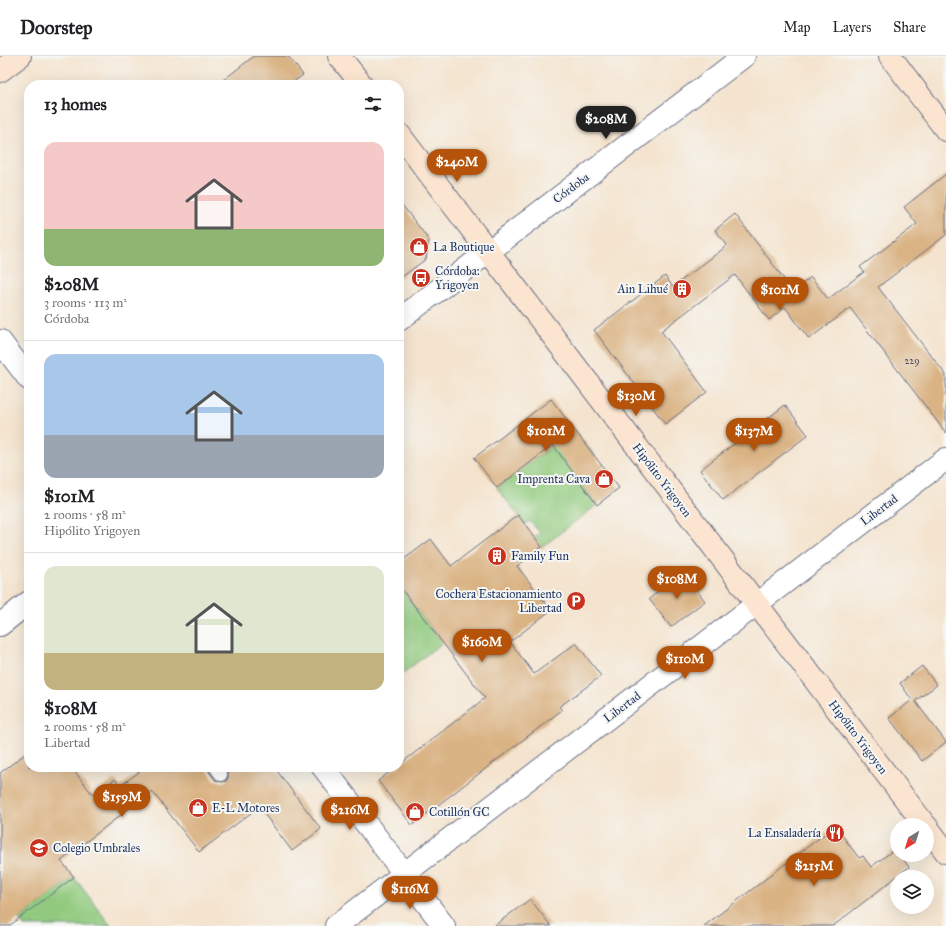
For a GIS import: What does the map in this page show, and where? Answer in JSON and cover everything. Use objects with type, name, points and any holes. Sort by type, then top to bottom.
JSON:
[{"type":"street","points":[[0,71],[20,56]]},
{"type":"street","points":[[339,56],[358,80]]},
{"type":"street","name":"Córdoba","points":[[404,316],[744,56]]},
{"type":"street","points":[[890,56],[946,130]]},
{"type":"street","name":"Hipólito Yrigoyen","points":[[404,141],[920,818]]},
{"type":"street","points":[[0,341],[24,372]]},
{"type":"street","name":"Libertad","points":[[336,926],[946,459]]},
{"type":"street","points":[[0,624],[24,606]]},
{"type":"street","points":[[327,772],[444,926]]},
{"type":"street","name":"Hipólito Yrigoyen","points":[[934,836],[946,852]]},
{"type":"green space","points":[[574,429],[595,456],[573,473],[597,505],[542,547],[535,537],[540,533],[530,521],[525,524],[497,488]]},
{"type":"green space","points":[[404,593],[442,643],[404,672]]},
{"type":"green space","points":[[74,877],[111,926],[24,926],[19,919]]},
{"type":"building","points":[[254,56],[288,56],[303,75],[296,80],[223,80]]},
{"type":"building","points":[[946,174],[946,235],[878,287],[946,375],[946,433],[850,308],[809,339],[785,307],[769,320],[735,275],[661,331],[707,392],[665,424],[594,330],[665,276],[673,287],[719,252],[727,245],[715,230],[735,214],[793,291],[811,277],[828,299],[864,272],[860,267],[917,224],[904,207]]},
{"type":"building","points":[[404,208],[429,240],[426,259],[404,275]]},
{"type":"building","points":[[551,399],[619,488],[597,505],[553,445],[497,488],[474,458]]},
{"type":"building","points":[[785,405],[808,435],[723,500],[700,470]]},
{"type":"building","points":[[518,515],[542,547],[517,566],[551,610],[510,642],[534,674],[576,643],[601,676],[559,707],[562,710],[412,825],[378,781],[390,772],[404,772],[404,761],[485,698],[404,593],[404,559],[431,539],[451,566]]},
{"type":"building","points":[[683,572],[705,601],[671,627],[649,599]]},
{"type":"building","points":[[922,666],[937,685],[915,701],[946,742],[922,761],[889,718],[912,700],[900,683]]},
{"type":"building","points":[[24,755],[24,772],[75,772],[93,795],[115,779],[120,786],[139,772],[209,772],[215,780],[222,782],[226,781],[228,778],[227,772],[278,772],[321,829],[292,851],[259,807],[199,852],[152,791],[61,861],[74,877],[9,926],[0,926],[0,773]]},
{"type":"building","points":[[835,826],[859,858],[863,856],[871,867],[890,853],[890,862],[905,862],[909,867],[905,870],[890,870],[890,882],[833,926],[704,926]]},
{"type":"building","points":[[530,899],[551,926],[494,926]]},
{"type":"place","name":"La Boutique","points":[[419,247]]},
{"type":"place","name":"Córdoba: Yrigoyen","points":[[421,278]]},
{"type":"place","name":"Ain Lihué","points":[[682,289]]},
{"type":"place","name":"Imprenta Cava","points":[[604,479]]},
{"type":"place","name":"Family Fun","points":[[497,556]]},
{"type":"place","name":"Cochera Estacionamiento Libertad","points":[[576,601]]},
{"type":"place","name":"E-L Motores","points":[[198,808]]},
{"type":"place","name":"Cotillón GC","points":[[415,812]]},
{"type":"place","name":"La Ensaladería","points":[[835,833]]},
{"type":"place","name":"Colegio Umbrales","points":[[39,848]]}]
